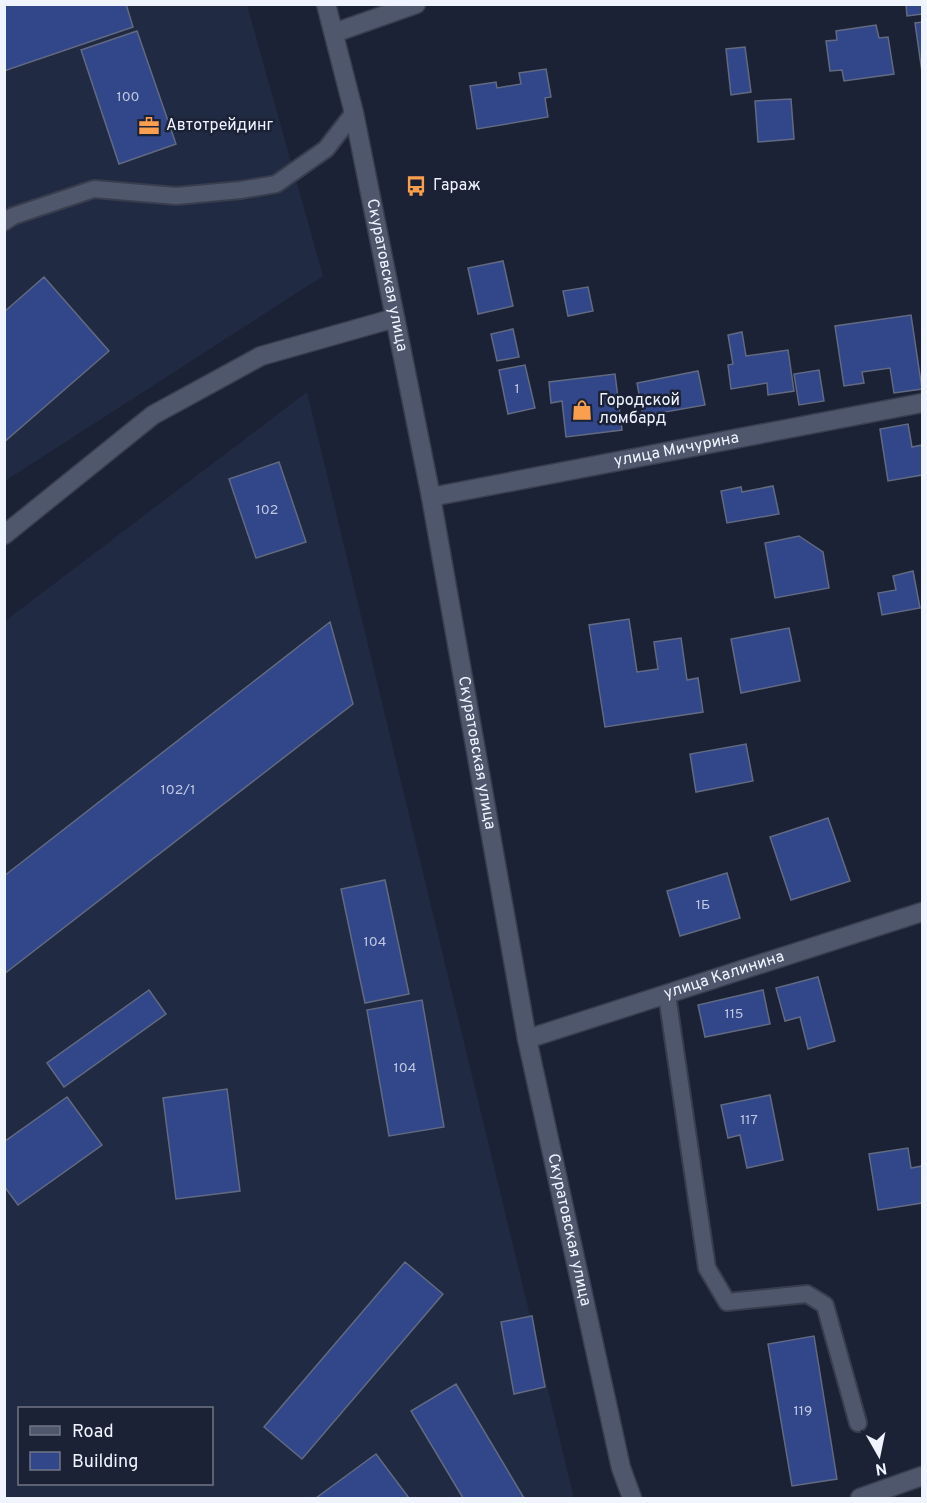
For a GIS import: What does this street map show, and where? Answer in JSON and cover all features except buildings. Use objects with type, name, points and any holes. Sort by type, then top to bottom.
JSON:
[{"type":"street","name":"Скуратовская улица","points":[[326,4],[354,113],[431,497],[527,1039],[621,1468],[632,1498]]},
{"type":"street","points":[[334,33],[416,4]]},
{"type":"street","points":[[4,536],[153,415],[261,356],[395,318]]},
{"type":"street","name":"улица Мичурина","points":[[431,497],[922,403]]},
{"type":"street","name":"улица Калинина","points":[[527,1039],[922,912]]},
{"type":"street","points":[[860,1498],[922,1476]]},
{"type":"lane","points":[[4,222],[12,216],[94,189],[176,195],[241,190],[276,183],[326,149],[354,113]]},
{"type":"lane","points":[[667,995],[707,1268],[727,1302],[807,1294],[825,1305],[858,1423]]},
{"type":"shaded area","points":[[5,5],[247,5],[323,276],[5,481]]},
{"type":"shaded area","points":[[307,392],[574,1498],[5,1498],[5,621]]},
{"type":"place","name":"Автотрейдинг","points":[[149,126]]},
{"type":"place","name":"Гараж","points":[[416,186]]},
{"type":"place","name":"Городской ломбард","points":[[582,410]]}]
